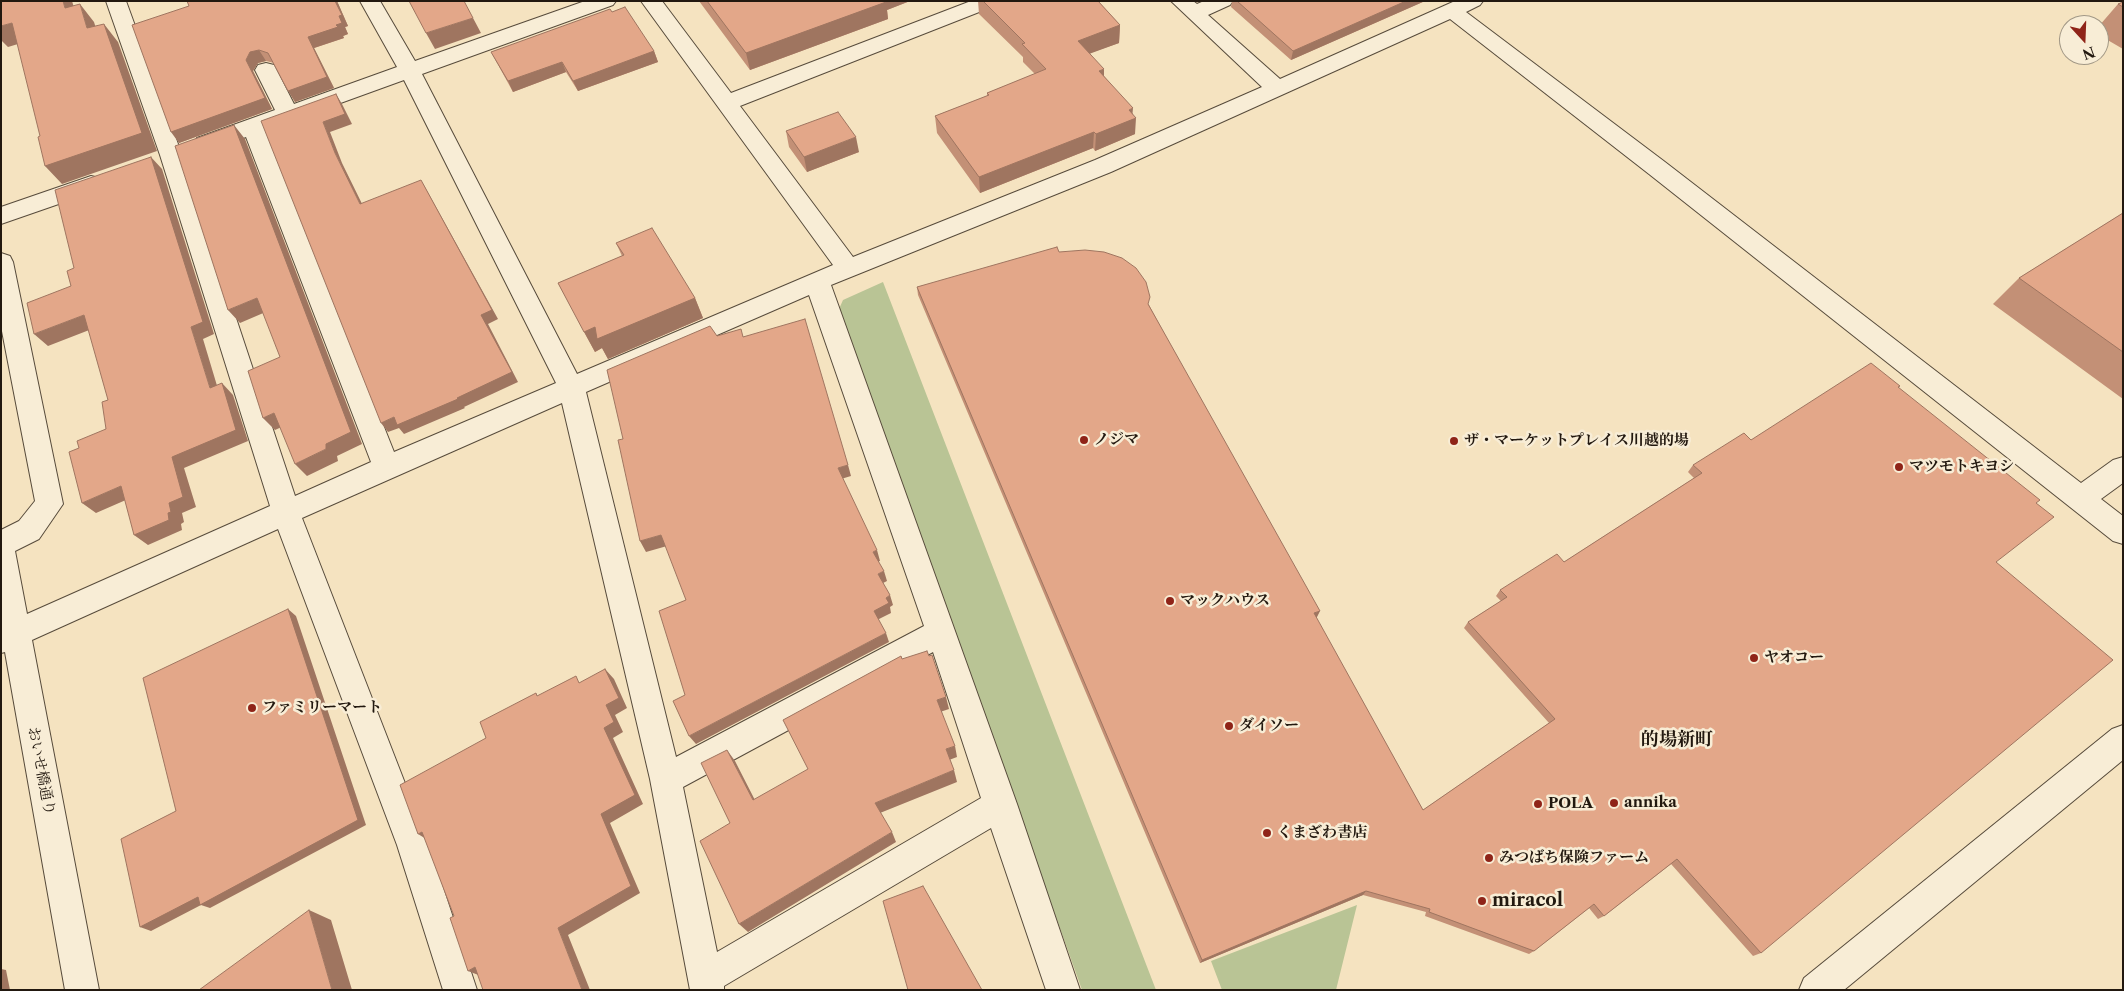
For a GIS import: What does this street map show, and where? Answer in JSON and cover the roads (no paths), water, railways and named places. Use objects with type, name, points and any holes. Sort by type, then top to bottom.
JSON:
[{"type":"street","points":[[116,1],[161,159],[286,512],[413,845],[460,990]]},
{"type":"street","points":[[370,1],[410,72],[572,389],[666,779],[706,984],[1001,804]]},
{"type":"street","points":[[161,159],[606,1]]},
{"type":"street","points":[[651,1],[849,268]]},
{"type":"street","points":[[726,104],[990,1]]},
{"type":"street","points":[[1188,7],[1223,1]]},
{"type":"street","points":[[8,638],[387,467],[572,389],[849,268],[1102,166],[1463,6],[1657,168],[2123,532]]},
{"type":"street","points":[[1188,7],[1278,89]]},
{"type":"street","points":[[266,70],[288,114]]},
{"type":"street","points":[[253,126],[387,467]]},
{"type":"street","points":[[1,216],[114,176]]},
{"type":"street","points":[[1,262],[48,504],[29,530],[1,544]]},
{"type":"street","points":[[817,282],[1001,804],[1063,990]]},
{"type":"street","points":[[2080,499],[2123,468]]},
{"type":"street","name":"おいせ橋通り","points":[[1,552],[8,638],[82,990]]},
{"type":"street","points":[[666,779],[941,632]]},
{"type":"street","points":[[1816,990],[2123,740]]},
{"type":"place","name":"ノジマ","points":[[1084,440]]},
{"type":"place","name":"ザ・マーケットプレイス川越的場","points":[[1454,441]]},
{"type":"place","name":"マツモトキヨシ","points":[[1899,467]]},
{"type":"place","name":"マックハウス","points":[[1170,601]]},
{"type":"place","name":"ヤオコー","points":[[1754,658]]},
{"type":"place","name":"ファミリーマート","points":[[252,708]]},
{"type":"place","name":"ダイソー","points":[[1229,726]]},
{"type":"place","name":"annika","points":[[1614,803]]},
{"type":"place","name":"POLA","points":[[1538,804]]},
{"type":"place","name":"くまざわ書店","points":[[1267,833]]},
{"type":"place","name":"みつばち保険ファーム","points":[[1489,858]]},
{"type":"place","name":"miracol","points":[[1482,901]]},
{"type":"district","name":"的場新町","points":[[1677,740]]}]
